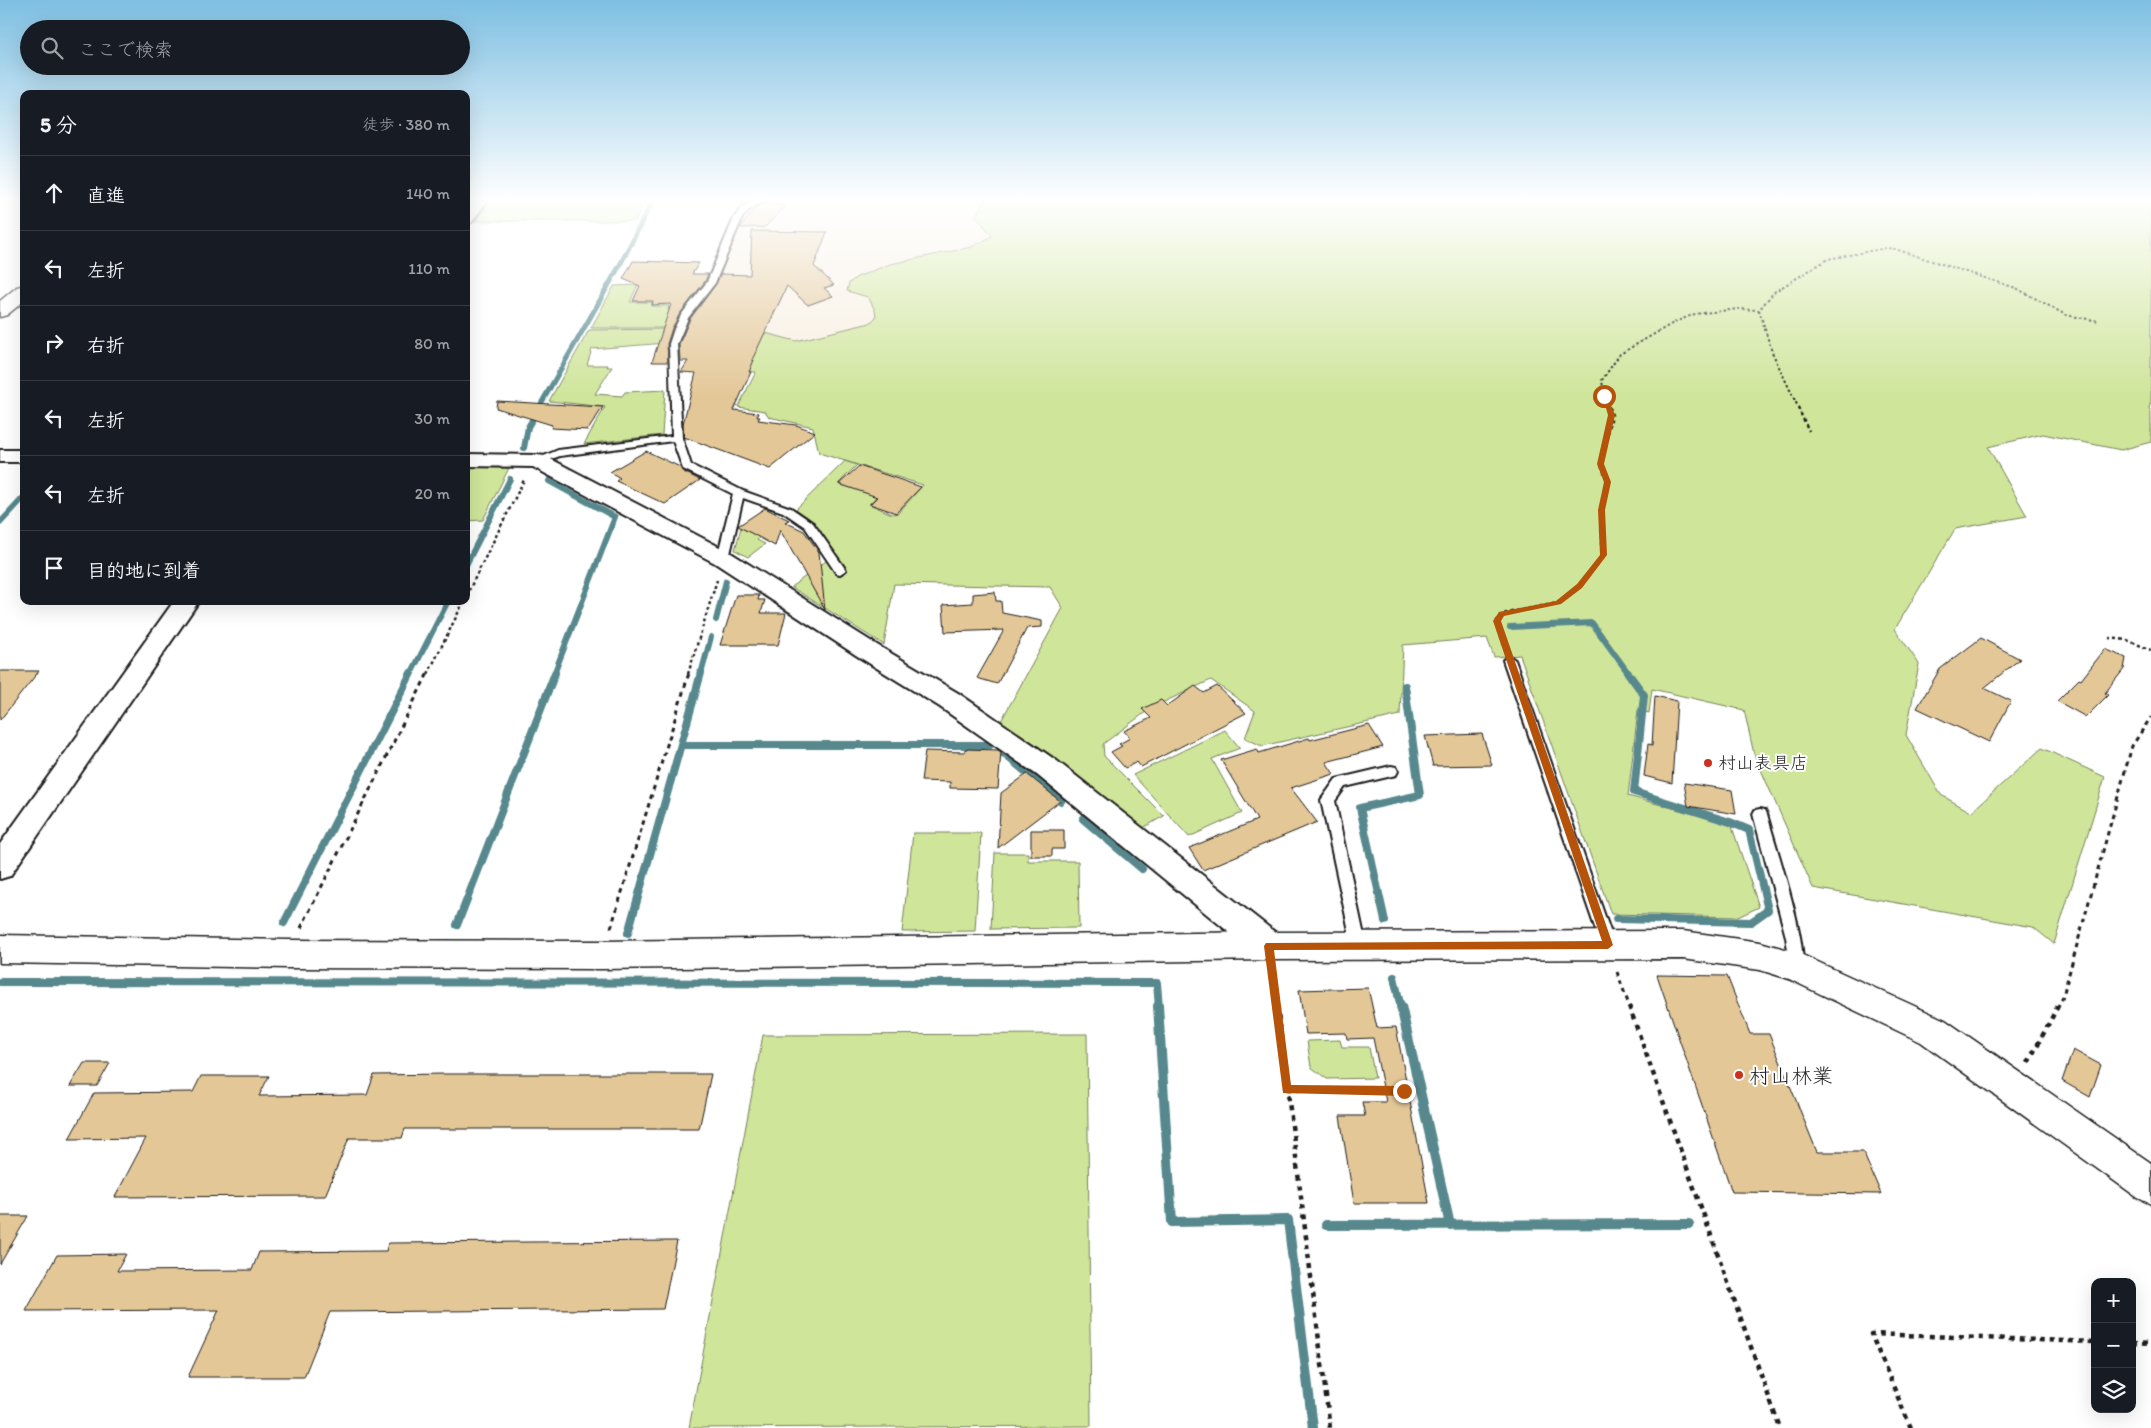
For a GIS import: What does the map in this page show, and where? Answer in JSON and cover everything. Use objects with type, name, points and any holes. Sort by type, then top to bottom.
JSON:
[{"type":"street","points":[[0,312],[20,294]]},
{"type":"street","points":[[0,456],[20,456]]},
{"type":"street","points":[[470,460],[536,461],[724,558],[868,651],[949,700],[1047,768],[1269,946]]},
{"type":"street","points":[[0,867],[184,605]]},
{"type":"street","points":[[0,949],[288,954],[602,955],[1359,945],[1683,945],[1760,956],[1796,966],[1933,1031],[2151,1185]]},
{"type":"lane","points":[[719,265],[711,283],[684,317],[673,344],[677,438],[687,467],[739,493],[787,510],[809,525],[840,570]]},
{"type":"lane","points":[[536,461],[558,453],[677,438]]},
{"type":"lane","points":[[724,558],[739,493]]},
{"type":"lane","points":[[1509,660],[1608,945]]},
{"type":"lane","points":[[1359,945],[1328,800],[1340,783],[1391,771]]},
{"type":"lane","points":[[1760,814],[1793,937],[1796,966]]},
{"type":"path","points":[[1759,310],[1774,292],[1819,265]]},
{"type":"path","points":[[1944,265],[2016,288],[2066,315],[2099,321]]},
{"type":"path","points":[[1509,660],[1497,621],[1502,614],[1558,603],[1580,586],[1603,555],[1601,510],[1608,482],[1601,464],[1612,415],[1604,396],[1602,380],[1620,354],[1675,322],[1695,314],[1738,309],[1759,310]]},
{"type":"path","points":[[1759,310],[1772,352],[1810,431]]},
{"type":"path","points":[[470,588],[524,479],[536,461]]},
{"type":"path","points":[[602,955],[724,558]]},
{"type":"path","points":[[288,954],[462,605]]},
{"type":"path","points":[[2109,638],[2127,640],[2151,650]]},
{"type":"path","points":[[2015,1088],[2062,999],[2132,746],[2151,717]]},
{"type":"path","points":[[1608,945],[1780,1428]]},
{"type":"path","points":[[1269,946],[1330,1428]]},
{"type":"path","points":[[1287,1090],[1404,1091]]},
{"type":"path","points":[[1911,1428],[1871,1334],[2091,1342]]},
{"type":"path","points":[[2136,1343],[2151,1344]]},
{"type":"shaded area","points":[[723,265],[889,265],[848,291],[868,297],[875,310],[876,317],[870,323],[796,341],[747,329],[770,285],[716,283]]},
{"type":"green space","points":[[888,265],[2151,265],[2151,402],[2149,408],[2151,412],[2151,442],[2121,450],[2043,434],[1988,447],[2027,516],[1955,529],[1895,629],[1919,664],[1906,735],[1941,795],[1971,812],[2042,748],[2105,777],[2054,944],[2033,927],[1813,888],[1754,754],[1744,710],[1652,689],[1649,713],[1638,710],[1628,796],[1731,824],[1759,907],[1738,917],[1611,914],[1520,655],[1494,657],[1487,638],[1403,645],[1400,715],[1262,746],[1245,738],[1255,711],[1211,680],[1151,708],[1103,744],[1104,756],[1164,816],[1141,829],[1052,758],[1001,721],[1063,608],[1050,587],[894,584],[884,645],[791,587],[834,555],[809,518],[796,509],[845,461],[819,453],[813,427],[769,417],[765,411],[738,407],[756,372],[732,371],[742,327],[796,341],[870,323],[876,317],[875,310],[868,297],[847,291],[849,283],[857,277]],"holes":[[[845,461],[923,485],[898,513],[892,514],[869,504],[878,495],[838,484],[857,465]]]},
{"type":"green space","points":[[638,285],[630,302],[652,302],[651,306],[669,306],[668,310],[684,310],[674,321],[672,328],[591,328],[614,286]]},
{"type":"green space","points":[[672,329],[666,343],[592,349],[587,365],[608,365],[607,367],[612,367],[595,394],[622,396],[625,392],[665,390],[662,435],[584,444],[605,407],[549,401],[589,330]]},
{"type":"green space","points":[[470,467],[509,468],[483,520],[470,521]]},
{"type":"green space","points":[[741,528],[760,537],[757,540],[765,544],[748,557],[735,550]]},
{"type":"green space","points":[[1225,730],[1240,748],[1212,759],[1242,813],[1189,837],[1133,775]]},
{"type":"green space","points":[[913,833],[981,833],[975,931],[902,932]]},
{"type":"green space","points":[[995,853],[1028,853],[1028,861],[1078,861],[1079,928],[991,929]]},
{"type":"green space","points":[[1087,1034],[1091,1426],[689,1428],[763,1035]]},
{"type":"green space","points":[[1340,1040],[1342,1047],[1369,1047],[1375,1078],[1327,1079],[1311,1067],[1307,1041]]},
{"type":"building","points":[[631,265],[698,265],[692,274],[708,274],[672,328],[667,344],[668,362],[652,362],[671,304],[652,305],[653,301],[633,301],[640,286],[623,279]]},
{"type":"building","points":[[750,265],[815,265],[834,285],[824,288],[833,296],[808,305],[787,286],[752,360],[754,360],[749,372],[751,372],[734,410],[759,413],[757,417],[760,417],[758,420],[796,425],[815,432],[770,469],[684,437],[683,424],[696,373],[681,372],[688,361],[680,361],[679,344],[690,319],[716,284],[721,274],[750,275]]},
{"type":"building","points":[[497,401],[603,407],[588,430],[551,428],[552,425],[496,408]]},
{"type":"building","points":[[646,451],[680,467],[682,471],[700,480],[665,504],[616,481],[620,478],[610,472]]},
{"type":"building","points":[[859,466],[921,487],[896,513],[870,504],[877,497],[839,484]]},
{"type":"building","points":[[765,508],[789,520],[785,522],[804,531],[819,552],[825,610],[780,530],[775,546],[738,526]]},
{"type":"building","points":[[995,592],[996,601],[1001,601],[1002,613],[1042,621],[1042,627],[1027,628],[997,684],[977,678],[1004,630],[945,632],[943,605],[973,603],[973,594]]},
{"type":"building","points":[[736,595],[759,595],[758,600],[765,600],[761,613],[786,613],[778,645],[720,645]]},
{"type":"building","points":[[1981,638],[2020,659],[1984,688],[2011,701],[1989,742],[1917,708],[1940,669]]},
{"type":"building","points":[[2105,649],[2126,658],[2124,669],[2105,693],[2108,695],[2086,717],[2057,701],[2079,679],[2081,680]]},
{"type":"building","points":[[0,671],[39,671],[0,720]]},
{"type":"building","points":[[1195,686],[1204,693],[1217,686],[1246,713],[1141,767],[1137,762],[1125,768],[1111,752],[1122,746],[1119,744],[1130,738],[1124,731],[1151,718],[1142,709],[1161,700],[1167,706]]},
{"type":"building","points":[[1655,696],[1677,701],[1672,783],[1644,776],[1648,744],[1652,745]]},
{"type":"building","points":[[1369,725],[1383,747],[1326,762],[1334,774],[1291,788],[1317,822],[1203,870],[1189,848],[1257,820],[1221,760],[1257,749],[1259,753],[1309,738],[1310,740]]},
{"type":"building","points":[[1482,734],[1492,765],[1433,766],[1425,736]]},
{"type":"building","points":[[965,749],[998,750],[1001,752],[998,789],[950,788],[950,782],[921,781],[925,751],[965,752]]},
{"type":"building","points":[[1027,774],[1060,801],[998,848],[1001,793]]},
{"type":"building","points":[[1684,783],[1732,790],[1736,814],[1688,806]]},
{"type":"building","points":[[1031,830],[1064,830],[1064,849],[1052,849],[1052,856],[1031,856]]},
{"type":"building","name":"村山林業","points":[[1657,975],[1727,976],[1750,1034],[1769,1034],[1817,1152],[1863,1152],[1881,1194],[1732,1192]]},
{"type":"building","points":[[1368,988],[1377,1028],[1396,1027],[1429,1203],[1354,1203],[1340,1116],[1365,1116],[1362,1102],[1386,1102],[1373,1038],[1347,1039],[1346,1033],[1306,1034],[1299,990]]},
{"type":"building","points":[[2073,1050],[2101,1065],[2090,1097],[2062,1081]]},
{"type":"building","points":[[84,1063],[110,1063],[97,1086],[70,1086]]},
{"type":"building","points":[[711,1074],[699,1129],[405,1129],[402,1138],[349,1138],[325,1196],[115,1197],[146,1138],[69,1139],[94,1093],[193,1092],[201,1076],[269,1076],[259,1096],[367,1095],[374,1075]]},
{"type":"building","points":[[0,1216],[28,1216],[0,1264]]},
{"type":"building","points":[[677,1241],[663,1309],[330,1312],[304,1377],[188,1377],[219,1310],[26,1311],[57,1255],[126,1254],[117,1271],[252,1270],[259,1252],[386,1251],[388,1243]]},
{"type":"waterway","points":[[538,409],[620,265]]},
{"type":"waterway","points":[[524,448],[528,427],[539,408]]},
{"type":"waterway","points":[[470,557],[510,479]]},
{"type":"waterway","points":[[549,481],[615,517],[554,674]]},
{"type":"waterway","points":[[0,523],[20,501]]},
{"type":"waterway","points":[[716,620],[726,581]]},
{"type":"waterway","points":[[411,674],[446,605]]},
{"type":"waterway","points":[[1510,627],[1592,623],[1629,674]]},
{"type":"waterway","points":[[701,674],[711,637]]},
{"type":"waterway","points":[[284,923],[411,673]]},
{"type":"waterway","points":[[457,925],[555,673]]},
{"type":"waterway","points":[[628,933],[701,673]]},
{"type":"waterway","points":[[1616,919],[1751,922],[1768,910],[1749,830],[1730,822],[1634,792],[1644,695],[1628,673]]},
{"type":"waterway","points":[[1385,921],[1360,808],[1420,795],[1405,686]]},
{"type":"waterway","points":[[681,745],[990,745]]},
{"type":"waterway","points":[[1003,753],[1061,801]]},
{"type":"waterway","points":[[1083,819],[1142,869]]},
{"type":"waterway","points":[[1394,977],[1401,1008]]},
{"type":"waterway","points":[[0,982],[1157,983],[1159,1008]]},
{"type":"waterway","points":[[1158,1006],[1172,1222],[1288,1220],[1313,1428]]},
{"type":"waterway","points":[[1401,1006],[1450,1225]]},
{"type":"waterway","points":[[1450,1225],[1689,1224]]},
{"type":"waterway","points":[[1326,1225],[1450,1225]]},
{"type":"place","name":"村山表具店","points":[[1708,763]]},
{"type":"place","name":"村山林業","points":[[1739,1075]]},
{"type":"route","points":[[1404,1091],[1287,1090],[1269,946],[1608,945],[1497,621],[1502,614],[1558,603],[1580,586],[1603,555],[1601,510],[1608,482],[1601,464],[1612,415],[1604,396]]}]
